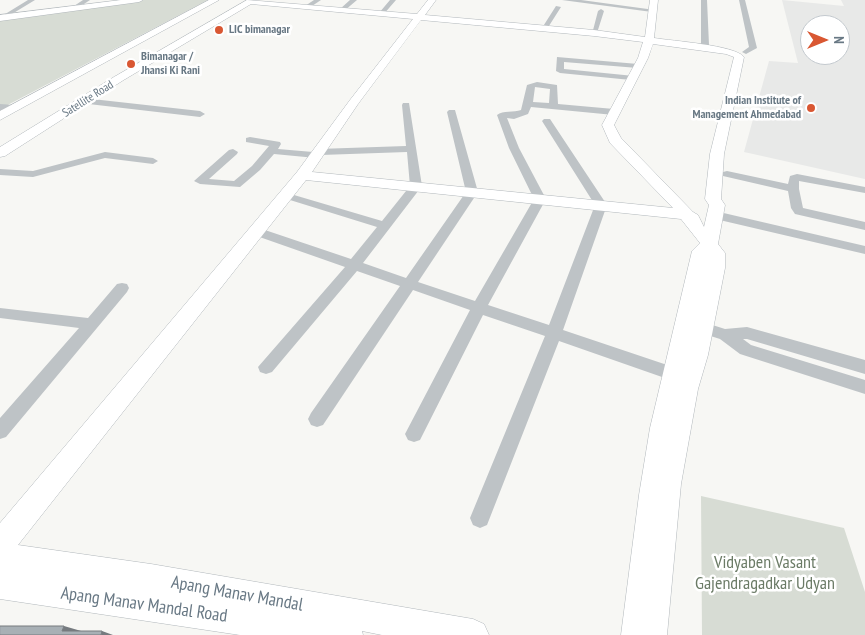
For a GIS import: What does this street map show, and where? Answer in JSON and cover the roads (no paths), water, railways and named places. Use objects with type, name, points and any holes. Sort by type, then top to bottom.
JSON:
[{"type":"street","points":[[2,17],[32,0]]},
{"type":"street","points":[[76,7],[87,0]]},
{"type":"street","points":[[2,17],[139,0]]},
{"type":"street","points":[[307,7],[318,0]]},
{"type":"street","points":[[342,10],[354,0]]},
{"type":"street","points":[[381,14],[393,0]]},
{"type":"street","points":[[0,545],[302,175],[432,0]]},
{"type":"street","points":[[565,0],[652,10]]},
{"type":"street","points":[[654,0],[652,10],[654,39]]},
{"type":"street","points":[[661,0],[656,35],[630,78],[608,125],[615,140],[682,210],[713,224]]},
{"type":"street","points":[[704,0],[705,45]]},
{"type":"street","points":[[654,39],[742,53],[753,48],[742,0]]},
{"type":"street","points":[[2,17],[127,1]]},
{"type":"street","points":[[252,1],[705,45],[749,55],[742,90]]},
{"type":"street","name":"Satellite Road","points":[[0,153],[83,101],[252,1]]},
{"type":"street","points":[[0,116],[220,2]]},
{"type":"street","name":"Satellite Road","points":[[121,63],[220,2]]},
{"type":"street","points":[[594,33],[603,5]]},
{"type":"street","points":[[545,28],[558,7]]},
{"type":"street","points":[[651,635],[681,377],[701,252],[724,202],[721,173],[742,53]]},
{"type":"street","points":[[630,78],[560,70],[560,59],[638,66]]},
{"type":"street","points":[[540,199],[514,148],[502,117],[525,112],[530,85],[537,84],[554,87],[553,106]]},
{"type":"street","points":[[83,101],[200,114]]},
{"type":"street","points":[[528,104],[614,112]]},
{"type":"street","points":[[266,367],[354,265],[416,186],[406,105]]},
{"type":"street","points":[[0,108],[14,108]]},
{"type":"street","points":[[721,173],[731,153],[733,108]]},
{"type":"street","points":[[317,419],[411,284],[472,192],[452,112]]},
{"type":"street","points":[[547,121],[601,205]]},
{"type":"street","points":[[233,152],[200,181],[236,185],[256,168],[276,144],[250,140]]},
{"type":"street","points":[[271,151],[317,154],[411,149]]},
{"type":"street","points":[[0,172],[33,174],[105,154],[153,161]]},
{"type":"street","points":[[721,173],[793,189]]},
{"type":"street","points":[[302,175],[601,205],[682,210],[713,224],[865,250]]},
{"type":"street","points":[[865,190],[794,178],[793,189],[799,211],[865,226]]},
{"type":"street","points":[[294,198],[385,226]]},
{"type":"street","points":[[414,434],[479,307],[540,199]]},
{"type":"street","points":[[480,518],[554,333],[601,205]]},
{"type":"street","points":[[637,635],[652,495],[662,428],[681,377],[714,331],[716,253],[713,224]]},
{"type":"street","points":[[255,231],[681,377]]},
{"type":"street","points":[[0,431],[122,288]]},
{"type":"street","points":[[0,314],[92,324]]},
{"type":"street","points":[[714,331],[747,333],[865,367]]},
{"type":"street","points":[[714,331],[746,350],[865,387]]},
{"type":"street","name":"Apang Manav Mandal","points":[[0,558],[151,579],[473,635]]},
{"type":"street","name":"Apang Manav Mandal Road","points":[[0,584],[347,635]]},
{"type":"place","name":"LIC bimanagar","points":[[219,30]]},
{"type":"place","name":"Bimanagar / Jhansi Ki Rani","points":[[131,64]]},
{"type":"place","name":"Indian Institute of Management Ahmedabad","points":[[811,108]]},
{"type":"park label","name":"Vidyaben Vasant Gajendragadkar Udyan","points":[[765,573]]}]
